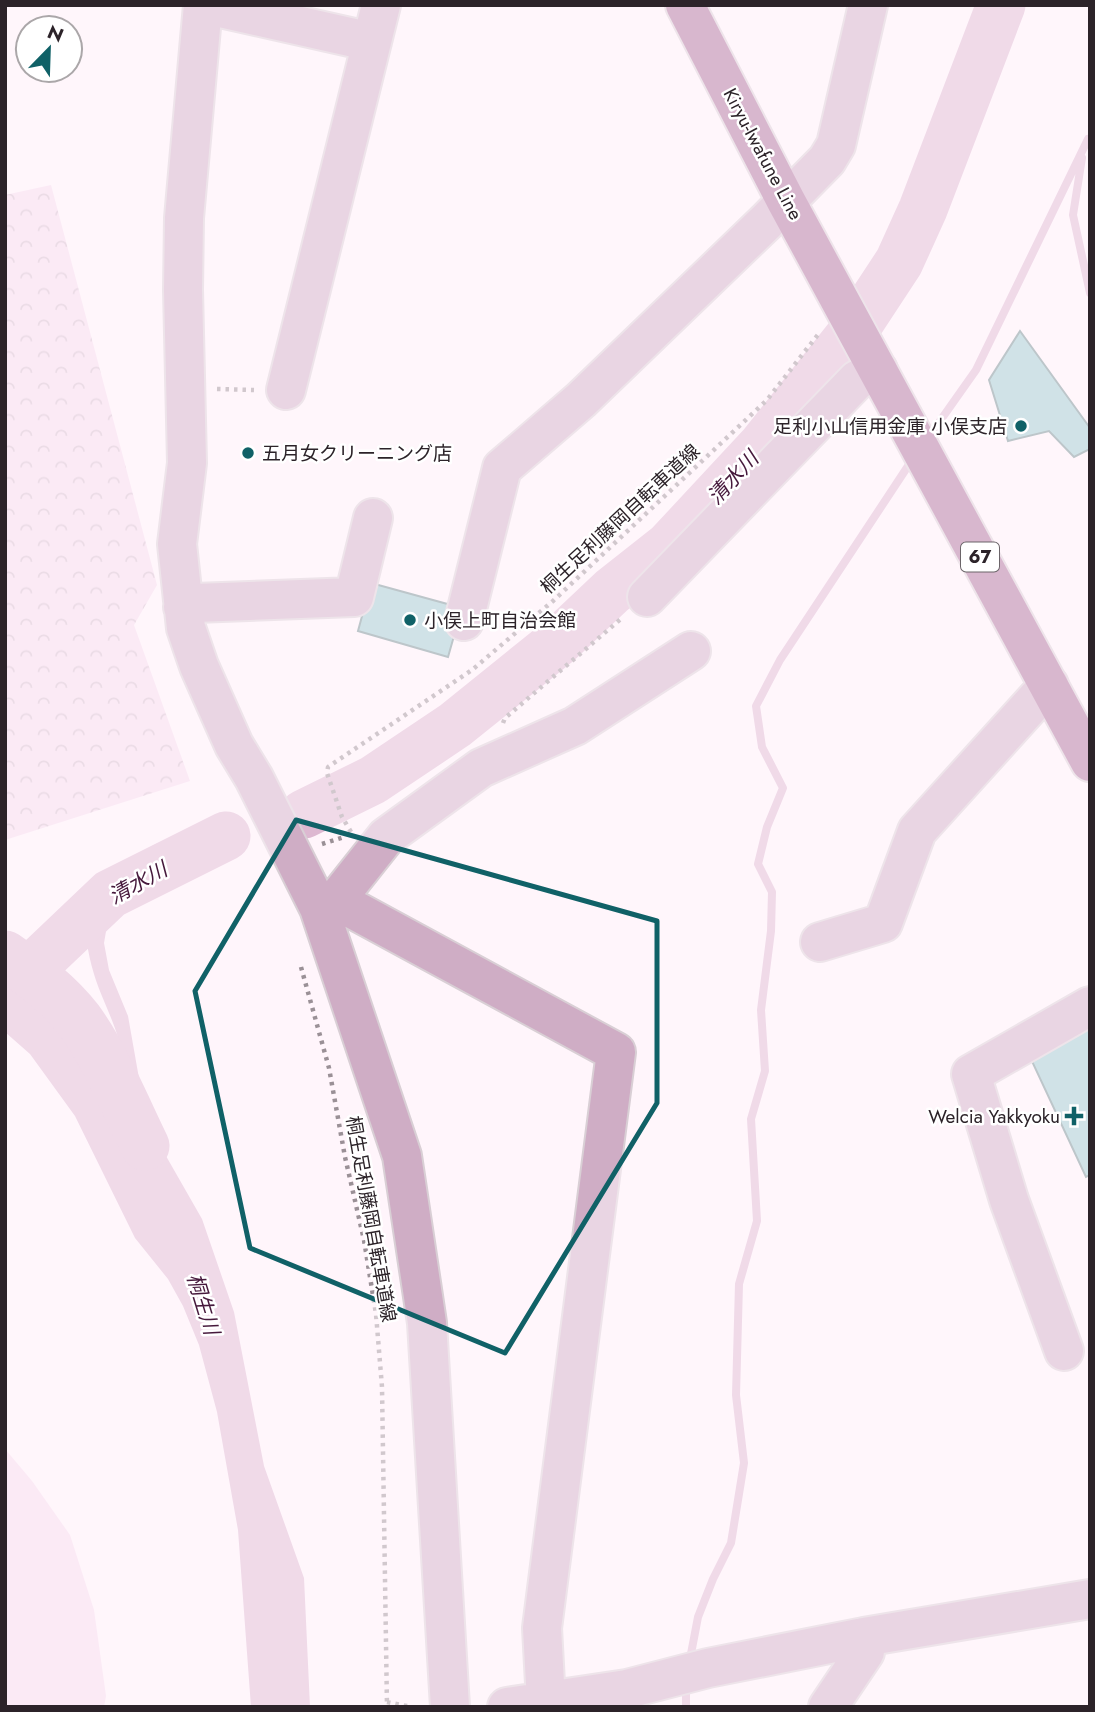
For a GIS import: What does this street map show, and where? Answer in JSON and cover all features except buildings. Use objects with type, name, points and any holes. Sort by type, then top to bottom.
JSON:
[{"type":"main road","name":"Kiryu-Iwafune Line","points":[[685,5],[842,303]]},
{"type":"main road","name":"67","points":[[842,303],[1090,762]]},
{"type":"street","points":[[372,42],[205,5],[184,218],[187,463],[177,544],[186,628],[199,666],[234,745],[287,841],[328,904],[402,1156],[426,1323],[450,1707]]},
{"type":"street","points":[[286,390],[381,5]]},
{"type":"street","points":[[464,621],[502,468],[581,400],[827,160],[835,145],[868,5]]},
{"type":"street","points":[[647,597],[873,361]]},
{"type":"street","points":[[183,607],[195,603],[354,597],[373,518]]},
{"type":"street","points":[[328,904],[386,837],[481,768],[575,726],[691,651]]},
{"type":"street","points":[[820,942],[883,923],[916,831],[1049,685]]},
{"type":"street","points":[[328,904],[616,1052],[542,1628],[546,1702]]},
{"type":"street","points":[[1064,1351],[1009,1200],[971,1074],[1090,1006]]},
{"type":"street","points":[[507,1707],[627,1689],[708,1668],[864,1637],[1090,1599]]},
{"type":"street","points":[[828,1707],[865,1652],[864,1637]]},
{"type":"path","name":"桐生足利藤岡自転車道線","points":[[342,817],[327,773],[328,767],[472,670],[553,601],[767,400],[842,303]]},
{"type":"path","points":[[185,389],[286,390]]},
{"type":"path","points":[[491,764],[497,736],[505,719],[647,597]]},
{"type":"path","name":"桐生足利藤岡自転車道線","points":[[299,960],[329,1068],[364,1240],[376,1314],[382,1387],[387,1705]]},
{"type":"path","points":[[387,1705],[412,1707]]},
{"type":"highlighted area","points":[[296,820],[657,921],[657,1103],[505,1353],[250,1248],[195,991]]},
{"type":"green space","points":[[51,185],[157,585],[134,625],[190,781],[5,840],[5,195]]},
{"type":"green space","points":[[5,1449],[32,1481],[70,1535],[94,1610],[106,1696],[104,1707],[5,1707]]},
{"type":"water","points":[[221,818],[232,853],[157,878],[120,898],[109,914],[104,943],[109,970],[128,1016],[143,1101],[158,1142],[202,1219],[234,1312],[264,1466],[304,1578],[310,1707],[251,1707],[238,1530],[217,1412],[199,1345],[168,1279],[135,1238],[75,1116],[30,1054],[5,1032],[5,965],[55,1014],[112,1098],[122,1054],[90,958],[86,937],[88,908],[95,891],[125,862],[164,840]]},
{"type":"waterway","name":"清水川","points":[[304,814],[373,780],[455,725],[558,642],[612,591],[669,546],[762,446],[853,332],[899,262],[923,209],[1001,5]]},
{"type":"waterway","points":[[928,438],[976,370],[1088,139]]},
{"type":"waterway","points":[[1082,158],[1073,215],[1090,293]]},
{"type":"waterway","points":[[690,1659],[698,1617],[731,1543],[744,1463],[736,1395],[739,1284],[757,1221],[751,1119],[765,1071],[761,1010],[771,931],[772,892],[758,864],[767,827],[783,788],[762,747],[756,706],[780,660],[912,460]]},
{"type":"waterway","name":"清水川","points":[[28,972],[110,894],[226,836]]},
{"type":"waterway","name":"桐生川","points":[[5,955],[54,993],[79,1020],[106,1065],[145,1146]]},
{"type":"waterway","points":[[686,1688],[686,1707]]},
{"type":"place","name":"足利小山信用金庫 小俣支店","points":[[1021,426]]},
{"type":"place","name":"五月女クリーニング店","points":[[248,453]]},
{"type":"place","name":"小俣上町自治会館","points":[[410,620]]},
{"type":"place","name":"Welcia Yakkyoku","points":[[1074,1116]]}]
